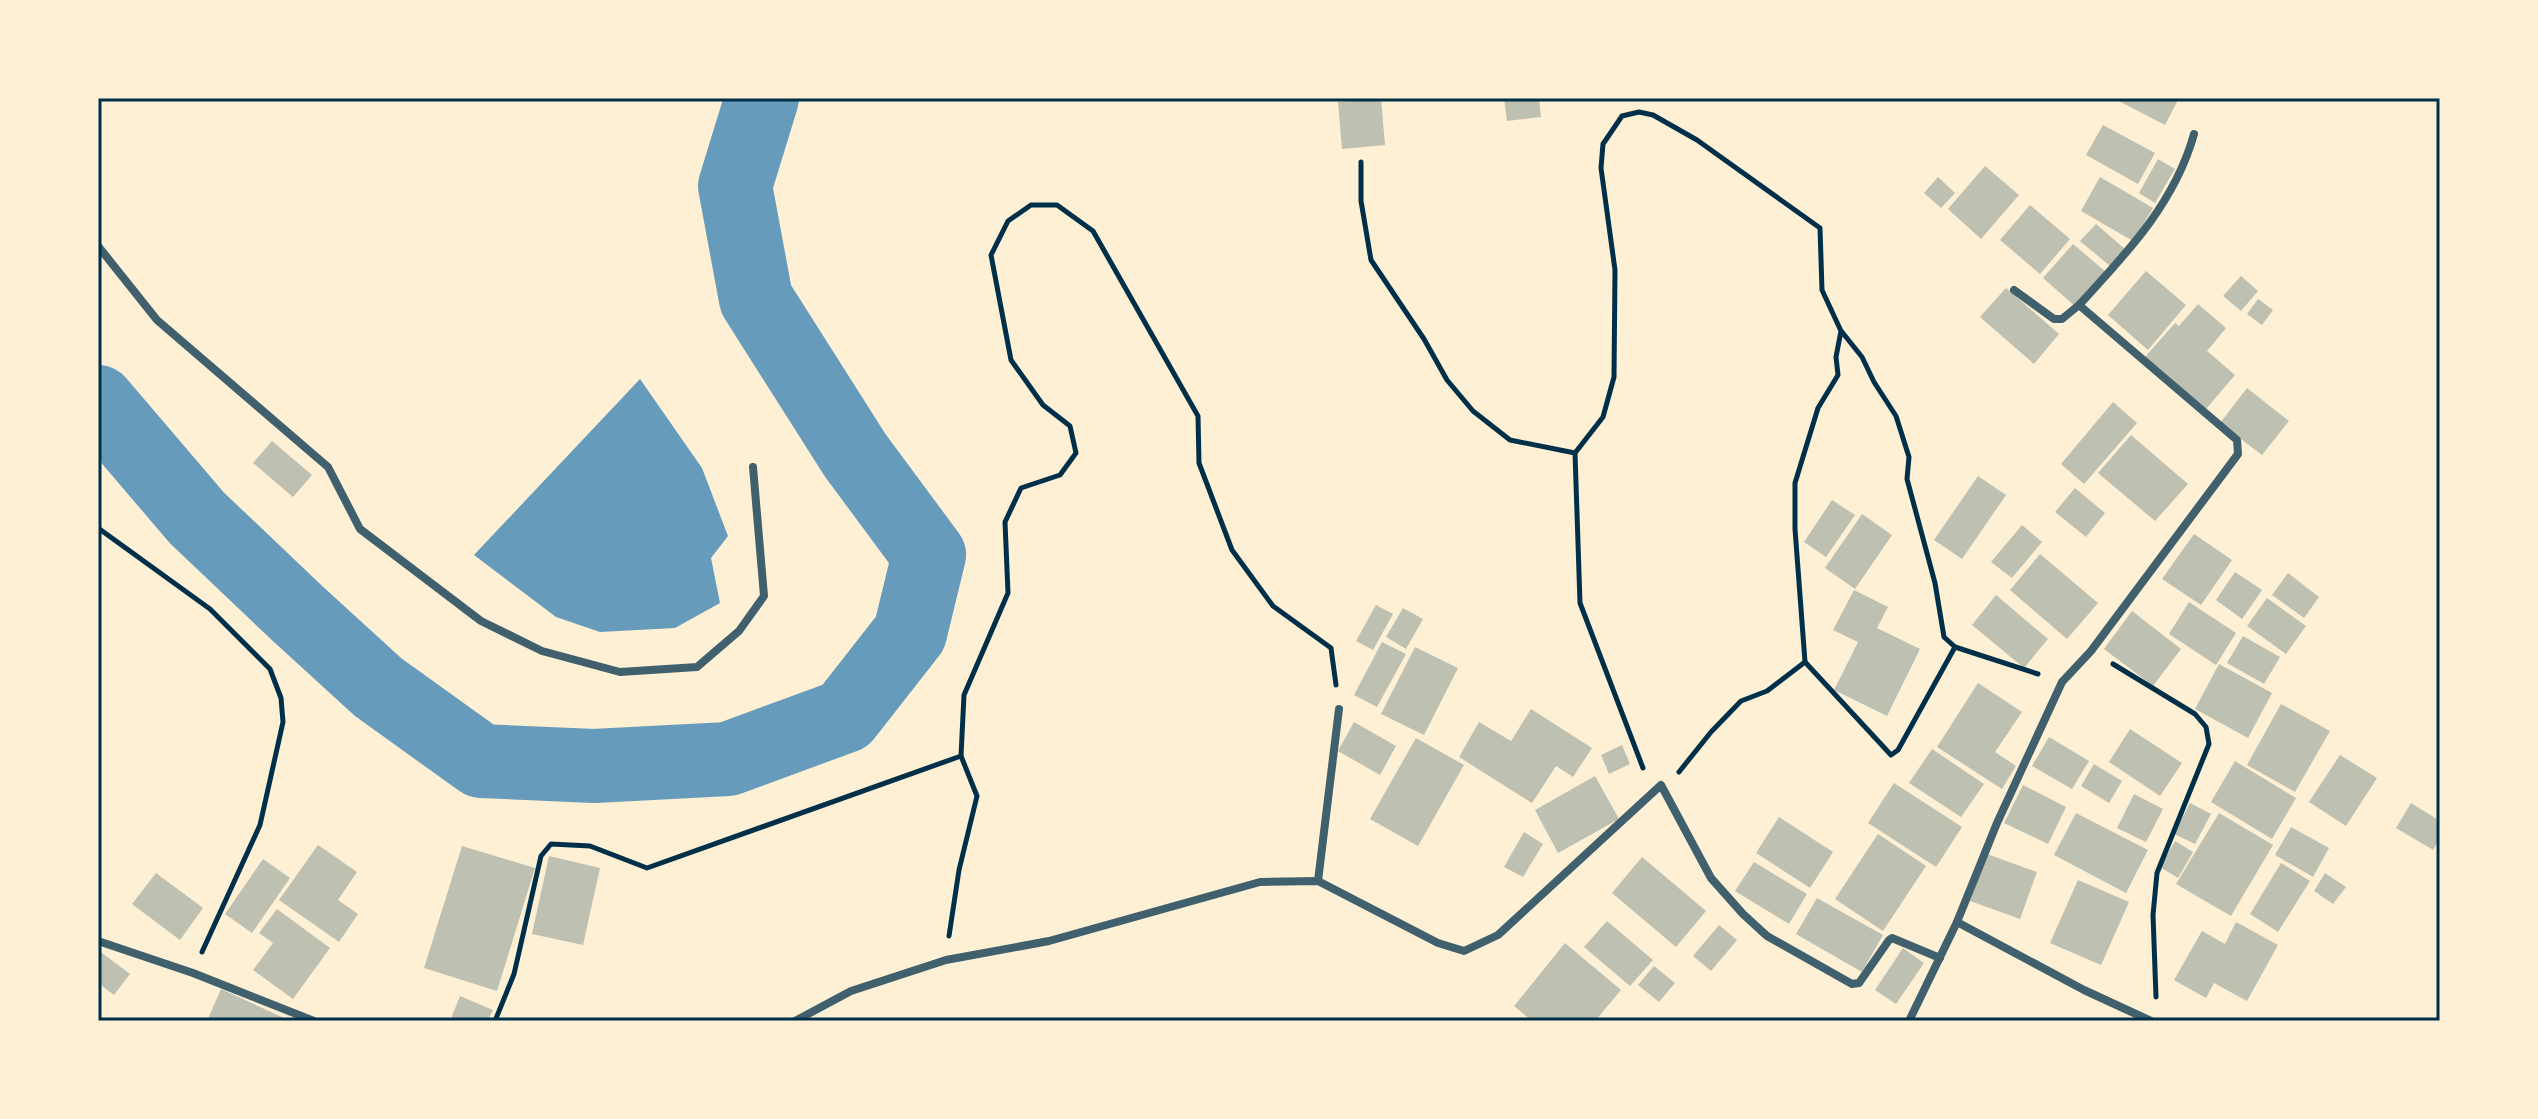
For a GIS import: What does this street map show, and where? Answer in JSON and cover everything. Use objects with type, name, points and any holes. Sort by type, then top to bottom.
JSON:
[{"type":"street","points":[[2014,290],[2054,319],[2062,319],[2079,305],[2139,239],[2160,209],[2189,155],[2194,134]]},
{"type":"street","points":[[98,246],[157,320],[328,467],[360,529],[481,621],[542,651],[620,672],[697,667],[739,631],[764,596],[753,467]]},
{"type":"street","points":[[1909,1021],[1957,922],[1997,823],[2062,682],[2091,651],[2238,454],[2237,440],[2079,305]]},
{"type":"street","points":[[1318,881],[1339,709]]},
{"type":"street","points":[[795,1021],[851,991],[946,960],[1049,941],[1260,882],[1318,881],[1438,943],[1464,951],[1476,948],[1498,935],[1661,785],[1711,878],[1767,936],[1852,984],[1859,983],[1892,938],[1940,958]]},
{"type":"street","points":[[1957,922],[2084,990],[2151,1021]]},
{"type":"street","points":[[98,941],[193,973],[314,1021]]},
{"type":"path","points":[[1652,791],[1580,603],[1575,453],[1603,417],[1614,377],[1615,270],[1601,168],[1603,144],[1622,116],[1639,112],[1653,115],[1697,140],[1820,228],[1822,290],[1841,331],[1862,357],[1896,416],[1909,457],[1907,479],[1935,583],[1944,637],[1955,647],[2062,682]]},
{"type":"path","points":[[1361,162],[1361,201],[1371,260],[1424,339],[1447,380],[1473,411],[1510,440],[1575,453]]},
{"type":"path","points":[[946,960],[959,870],[977,796],[961,756],[964,695],[1008,593],[1005,522],[1021,488],[1060,475],[1076,453],[1070,426],[1043,405],[1011,360],[991,255],[1008,221],[1031,205],[1057,205],[1093,231],[1198,416],[1199,463],[1232,550],[1273,606],[1331,648],[1339,709]]},
{"type":"path","points":[[1841,331],[1836,357],[1838,375],[1818,408],[1795,483],[1795,529],[1805,662],[1891,755],[1898,750],[1955,647]]},
{"type":"path","points":[[98,528],[210,609],[270,669],[281,698],[283,722],[260,825],[193,973]]},
{"type":"path","points":[[2091,651],[2195,714],[2206,727],[2209,744],[2157,873],[2153,915],[2156,1006]]},
{"type":"path","points":[[1661,785],[1679,771],[1741,701],[1767,691],[1805,662]]},
{"type":"path","points":[[495,1021],[514,974],[541,856],[551,844],[590,846],[647,868],[961,756]]},
{"type":"water","points":[[640,379],[702,468],[728,536],[711,558],[720,603],[675,628],[600,632],[556,617],[474,555]]},
{"type":"building","points":[[1381,98],[1385,145],[1342,149],[1338,102]]},
{"type":"building","points":[[1504,98],[1539,98],[1541,117],[1507,121]]},
{"type":"building","points":[[2113,98],[2179,98],[2165,125]]},
{"type":"building","points":[[2103,125],[2155,153],[2138,184],[2086,155]]},
{"type":"building","points":[[2158,159],[2175,169],[2155,203],[2139,193]]},
{"type":"building","points":[[1985,166],[2019,195],[1981,239],[1948,209]]},
{"type":"building","points":[[1938,177],[1955,193],[1941,208],[1924,193]]},
{"type":"building","points":[[2100,177],[2153,208],[2133,241],[2081,211]]},
{"type":"building","points":[[2030,205],[2070,239],[2040,274],[2000,240]]},
{"type":"building","points":[[2096,224],[2125,249],[2110,266],[2080,241]]},
{"type":"building","points":[[2073,244],[2106,272],[2076,307],[2043,278]]},
{"type":"building","points":[[2146,271],[2186,305],[2148,350],[2108,315]]},
{"type":"building","points":[[2241,276],[2258,291],[2241,311],[2223,296]]},
{"type":"building","points":[[2006,288],[2059,334],[2034,364],[1980,317]]},
{"type":"building","points":[[2258,299],[2273,310],[2262,325],[2247,314]]},
{"type":"building","points":[[2198,304],[2226,328],[2207,351],[2235,375],[2206,409],[2145,357],[2175,323],[2179,326]]},
{"type":"building","points":[[2247,388],[2289,421],[2262,455],[2220,423]]},
{"type":"building","points":[[2113,402],[2137,423],[2084,484],[2061,464]]},
{"type":"building","points":[[2131,435],[2188,484],[2155,521],[2098,473]]},
{"type":"building","points":[[272,441],[312,475],[293,497],[253,463]]},
{"type":"building","points":[[1978,476],[2006,495],[1962,559],[1934,540]]},
{"type":"building","points":[[2075,488],[2105,513],[2086,537],[2055,512]]},
{"type":"building","points":[[1832,500],[1855,515],[1826,557],[1804,542]]},
{"type":"building","points":[[1862,514],[1892,535],[1855,589],[1825,568]]},
{"type":"building","points":[[2022,525],[2042,542],[2012,578],[1991,562]]},
{"type":"building","points":[[2194,534],[2232,560],[2201,605],[2162,579]]},
{"type":"building","points":[[2040,554],[2098,603],[2067,639],[2010,590]]},
{"type":"building","points":[[2235,572],[2262,590],[2242,619],[2216,600]]},
{"type":"building","points":[[2288,573],[2319,597],[2304,618],[2272,595]]},
{"type":"building","points":[[1854,590],[1888,607],[1877,628],[1920,649],[1887,716],[1834,690],[1858,642],[1833,630]]},
{"type":"building","points":[[1996,595],[2048,639],[2024,668],[1972,625]]},
{"type":"building","points":[[2267,598],[2306,626],[2286,654],[2247,626]]},
{"type":"building","points":[[2189,602],[2236,633],[2216,665],[2169,634]]},
{"type":"building","points":[[1376,605],[1393,614],[1373,650],[1356,641]]},
{"type":"building","points":[[1403,608],[1423,619],[1406,649],[1386,637]]},
{"type":"building","points":[[2132,611],[2181,649],[2153,686],[2104,649]]},
{"type":"building","points":[[2243,636],[2280,657],[2264,684],[2227,663]]},
{"type":"building","points":[[1382,642],[1406,654],[1377,707],[1354,695]]},
{"type":"building","points":[[1415,647],[1458,668],[1424,735],[1381,714]]},
{"type":"building","points":[[2219,664],[2272,693],[2248,738],[2195,709]]},
{"type":"building","points":[[1978,683],[2022,712],[1995,752],[2016,766],[2002,789],[1937,747]]},
{"type":"building","points":[[2281,704],[2330,731],[2295,792],[2247,765]]},
{"type":"building","points":[[1531,709],[1592,748],[1573,777],[1556,766],[1532,803],[1459,757],[1479,722],[1511,741]]},
{"type":"building","points":[[1354,722],[1396,746],[1380,775],[1338,751]]},
{"type":"building","points":[[2130,729],[2182,763],[2160,796],[2109,762]]},
{"type":"building","points":[[2049,737],[2089,761],[2072,789],[2032,766]]},
{"type":"building","points":[[1416,738],[1464,765],[1418,846],[1370,819]]},
{"type":"building","points":[[1622,745],[1630,764],[1609,774],[1601,755]]},
{"type":"building","points":[[1932,749],[1984,784],[1961,817],[1909,783]]},
{"type":"building","points":[[2340,755],[2377,778],[2346,826],[2309,802]]},
{"type":"building","points":[[2235,761],[2296,798],[2272,839],[2211,802]]},
{"type":"building","points":[[2094,764],[2122,781],[2109,803],[2081,786]]},
{"type":"building","points":[[1595,776],[1619,819],[1558,853],[1535,810]]},
{"type":"building","points":[[1894,783],[1962,827],[1936,867],[1868,823]]},
{"type":"building","points":[[2023,785],[2066,807],[2048,844],[2004,823]]},
{"type":"building","points":[[2134,794],[2163,809],[2146,842],[2117,828]]},
{"type":"building","points":[[2190,803],[2211,814],[2195,844],[2174,834]]},
{"type":"building","points":[[2411,803],[2440,821],[2440,838],[2433,850],[2396,828]]},
{"type":"building","points":[[2076,813],[2148,850],[2126,893],[2054,855]]},
{"type":"building","points":[[2219,813],[2273,845],[2231,916],[2176,884]]},
{"type":"building","points":[[1779,817],[1833,852],[1810,888],[1756,853]]},
{"type":"building","points":[[2291,827],[2329,848],[2313,877],[2275,855]]},
{"type":"building","points":[[1524,832],[1543,844],[1523,877],[1504,867]]},
{"type":"building","points":[[1878,834],[1926,866],[1883,931],[1835,899]]},
{"type":"building","points":[[2175,841],[2193,852],[2178,878],[2160,867]]},
{"type":"building","points":[[318,845],[357,872],[338,900],[358,914],[339,942],[279,900]]},
{"type":"building","points":[[462,846],[535,868],[497,991],[424,968]]},
{"type":"building","points":[[1987,854],[2037,872],[2020,919],[1970,901]]},
{"type":"building","points":[[549,856],[600,868],[583,945],[532,934]]},
{"type":"building","points":[[1642,857],[1706,911],[1676,947],[1612,893]]},
{"type":"building","points":[[263,859],[290,878],[252,933],[225,914]]},
{"type":"building","points":[[1754,862],[1807,894],[1789,924],[1735,891]]},
{"type":"building","points":[[2281,863],[2310,881],[2278,932],[2250,914]]},
{"type":"building","points":[[156,873],[203,908],[180,940],[132,904]]},
{"type":"building","points":[[2325,873],[2346,887],[2333,904],[2314,891]]},
{"type":"building","points":[[2078,880],[2129,902],[2101,965],[2050,943]]},
{"type":"building","points":[[1817,898],[1883,935],[1862,972],[1796,934]]},
{"type":"building","points":[[277,909],[330,948],[293,999],[253,970],[273,943],[259,933]]},
{"type":"building","points":[[1607,921],[1653,960],[1630,986],[1584,947]]},
{"type":"building","points":[[2236,922],[2278,945],[2247,1001],[2214,983],[2206,998],[2174,980],[2202,931],[2225,944]]},
{"type":"building","points":[[1719,925],[1737,940],[1711,971],[1693,956]]},
{"type":"building","points":[[1565,943],[1621,990],[1595,1021],[1532,1021],[1514,1006]]},
{"type":"building","points":[[1903,948],[1924,963],[1896,1004],[1875,990]]},
{"type":"building","points":[[98,950],[130,974],[114,995],[98,983]]},
{"type":"building","points":[[1654,966],[1675,983],[1659,1002],[1638,985]]},
{"type":"building","points":[[221,989],[282,1017],[280,1021],[207,1021]]},
{"type":"building","points":[[460,996],[493,1010],[488,1021],[450,1021]]},
{"type":"waterway","points":[[98,402],[197,518],[297,613],[378,687],[481,761],[594,766],[728,759],[845,716],[910,633],[929,555],[855,455],[756,299],[735,186],[762,98]]}]
